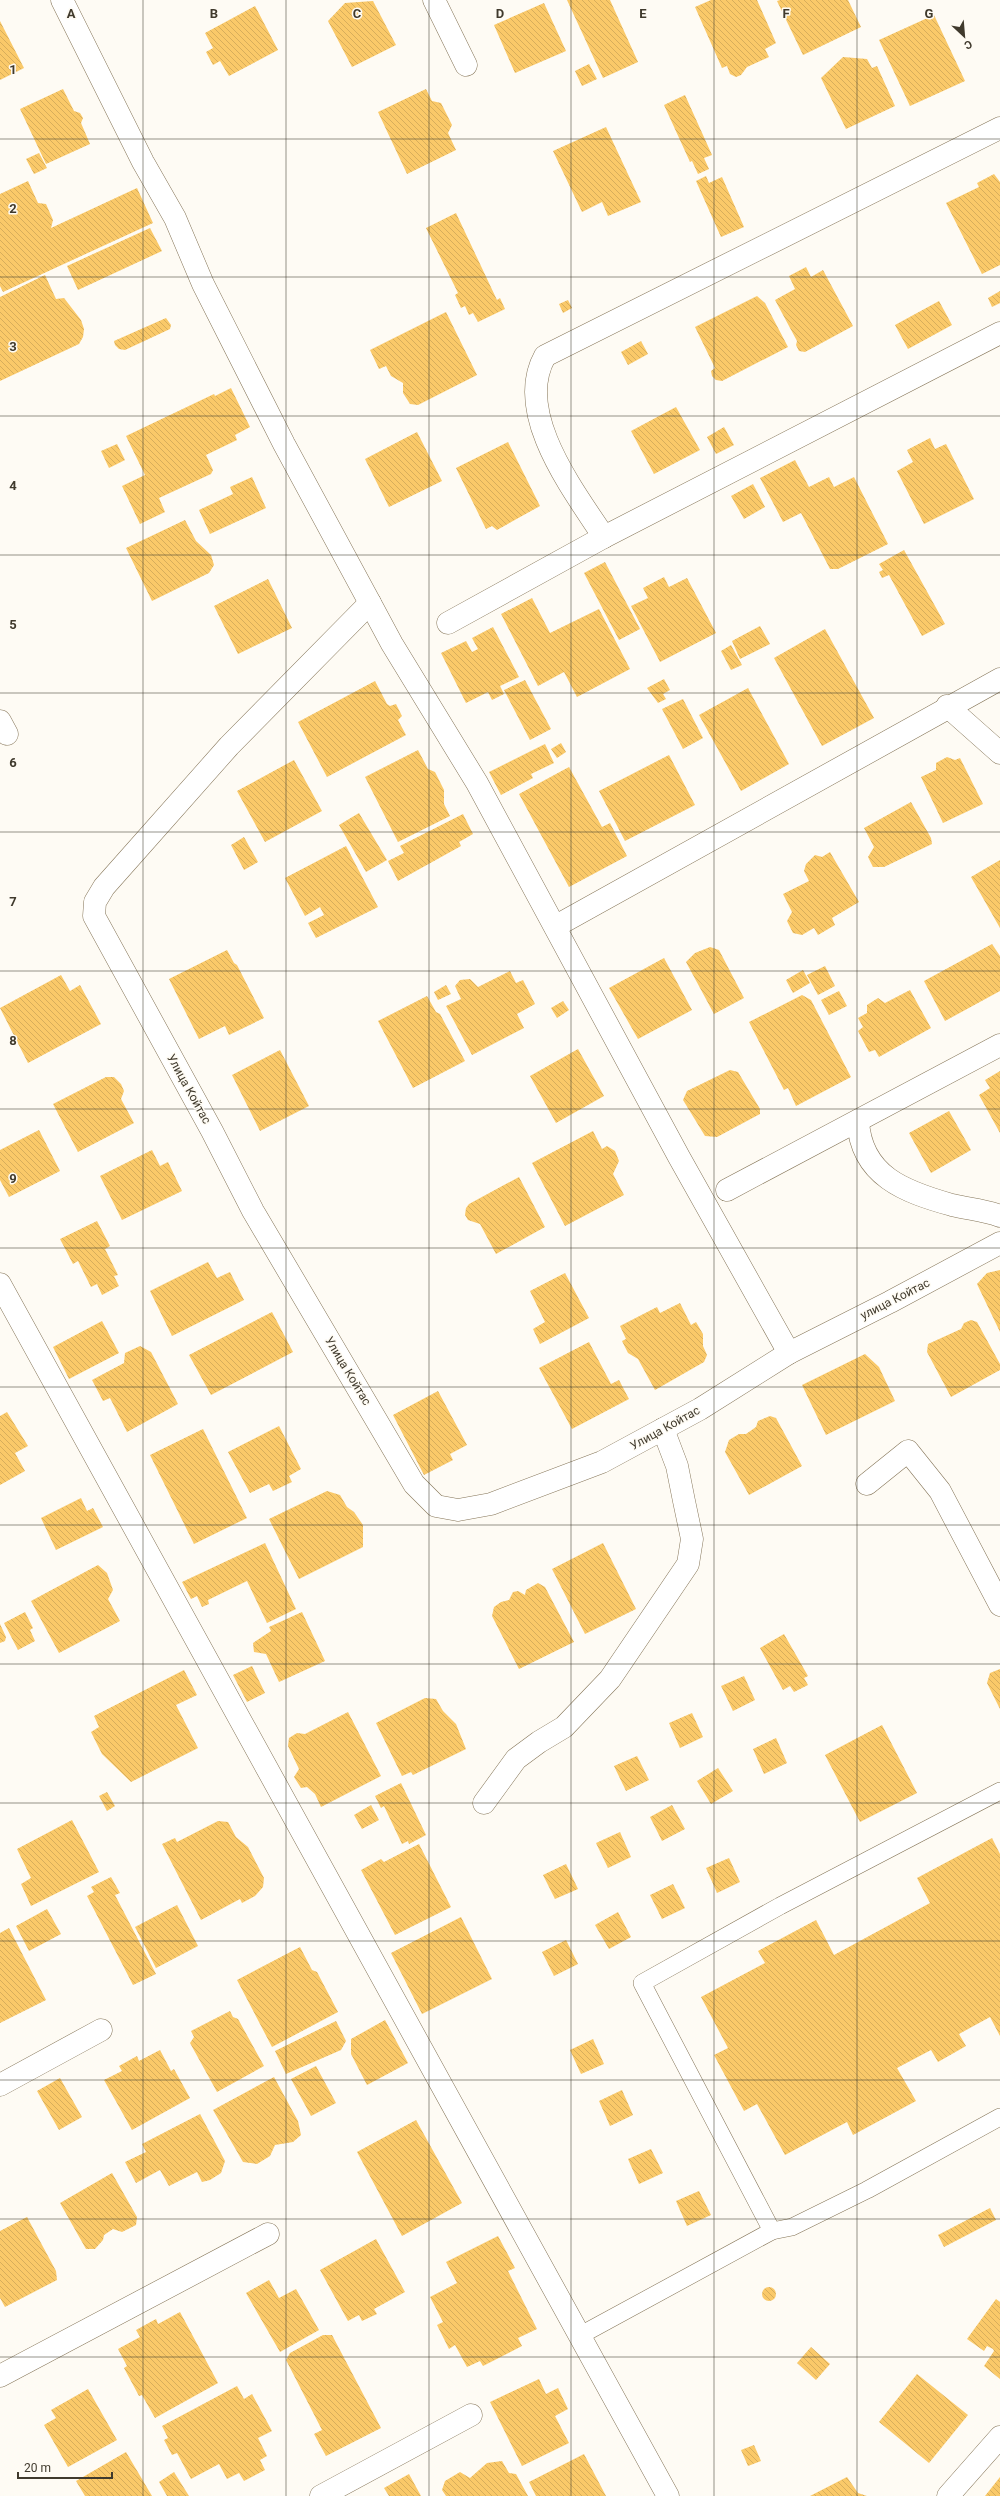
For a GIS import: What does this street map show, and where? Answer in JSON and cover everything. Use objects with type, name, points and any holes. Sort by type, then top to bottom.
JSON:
[{"type":"street","points":[[62,0],[143,162],[175,218],[203,284],[281,437],[392,644],[477,782],[556,926],[679,1157],[789,1353]]},
{"type":"street","points":[[434,0],[466,65]]},
{"type":"street","points":[[604,537],[549,448],[540,421],[536,379],[545,356],[1000,128]]},
{"type":"street","points":[[448,623],[604,537],[1000,333]]},
{"type":"street","name":"Улица Койтас","points":[[370,603],[229,746],[104,887],[95,902],[94,916],[212,1131],[253,1211],[414,1484],[436,1506],[458,1510],[491,1504],[602,1462],[700,1409],[789,1353]]},
{"type":"street","points":[[556,926],[947,706],[1000,679]]},
{"type":"street","points":[[947,706],[1000,752]]},
{"type":"street","points":[[727,1190],[1000,1045]]},
{"type":"street","points":[[858,1121],[859,1138],[866,1156],[883,1176],[908,1192],[1000,1216]]},
{"type":"street","name":"улица Койтас","points":[[789,1353],[890,1302],[1000,1243]]},
{"type":"street","points":[[0,1284],[668,2496]]},
{"type":"street","points":[[484,1803],[516,1759],[539,1742],[564,1727],[610,1679],[688,1564],[692,1539],[677,1466],[663,1429]]},
{"type":"street","points":[[867,1484],[908,1451],[940,1491],[1000,1605]]},
{"type":"street","points":[[0,2085],[101,2030]]},
{"type":"street","points":[[0,2376],[268,2234]]},
{"type":"street","points":[[321,2496],[471,2415]]},
{"type":"street","points":[[948,2496],[1000,2437]]},
{"type":"lane","points":[[772,2231],[642,1983],[780,1906],[1000,1791]]},
{"type":"lane","points":[[579,2336],[772,2231],[792,2227],[867,2190],[1000,2117]]},
{"type":"building","points":[[567,0],[610,0],[638,62],[603,78]]},
{"type":"building","points":[[711,0],[757,0],[776,43],[765,49],[769,57],[747,67],[741,75],[736,77],[730,74],[727,66],[722,68],[695,7]]},
{"type":"building","points":[[848,0],[861,27],[803,55],[777,1]]},
{"type":"building","points":[[373,1],[396,45],[352,67],[328,21],[345,3]]},
{"type":"building","points":[[544,3],[566,51],[515,73],[494,25]]},
{"type":"building","points":[[255,6],[278,50],[229,76],[220,61],[213,65],[206,52],[213,48],[205,33]]},
{"type":"building","points":[[934,15],[965,81],[910,106],[879,40]]},
{"type":"building","points":[[0,21],[24,68],[0,80]]},
{"type":"building","points":[[843,57],[867,59],[872,68],[877,66],[895,106],[846,129],[821,78]]},
{"type":"building","points":[[589,64],[597,79],[582,86],[575,71]]},
{"type":"building","points":[[63,89],[74,111],[80,113],[83,118],[81,123],[90,144],[46,164],[20,109]]},
{"type":"building","points":[[426,89],[432,101],[441,103],[452,125],[448,133],[456,150],[407,174],[378,112]]},
{"type":"building","points":[[685,95],[712,155],[704,158],[709,169],[698,174],[692,161],[690,162],[664,105]]},
{"type":"building","points":[[606,127],[641,202],[608,216],[602,202],[582,212],[553,151]]},
{"type":"building","points":[[39,153],[47,168],[34,174],[26,159]]},
{"type":"building","points":[[994,174],[1000,182],[1000,265],[982,274],[946,203],[979,187],[977,183]]},
{"type":"building","points":[[706,176],[709,183],[722,177],[744,227],[721,237],[696,181]]},
{"type":"building","points":[[28,181],[38,203],[46,204],[53,220],[51,228],[137,188],[153,223],[3,292],[0,286],[0,194]]},
{"type":"building","points":[[456,213],[497,300],[500,298],[505,309],[478,322],[473,313],[469,315],[465,306],[461,308],[455,295],[458,293],[426,228]]},
{"type":"building","points":[[150,228],[162,251],[78,290],[67,266]]},
{"type":"building","points":[[806,267],[811,277],[823,270],[853,326],[805,352],[799,351],[796,345],[797,341],[775,300],[795,289],[789,276]]},
{"type":"building","points":[[45,275],[56,299],[64,298],[81,320],[84,329],[83,337],[79,344],[0,381],[0,297]]},
{"type":"building","points":[[1000,291],[1000,303],[992,307],[988,298]]},
{"type":"building","points":[[757,296],[765,303],[788,347],[722,381],[716,380],[712,376],[711,371],[715,368],[695,327]]},
{"type":"building","points":[[568,300],[572,308],[563,313],[559,304]]},
{"type":"building","points":[[939,301],[952,325],[908,349],[895,325]]},
{"type":"building","points":[[446,312],[477,375],[418,405],[410,404],[403,393],[403,383],[391,376],[386,366],[379,369],[370,350]]},
{"type":"building","points":[[166,318],[171,325],[170,329],[125,350],[119,349],[115,345],[114,341]]},
{"type":"building","points":[[641,341],[648,354],[628,365],[621,352]]},
{"type":"building","points":[[231,388],[250,427],[235,435],[237,440],[206,455],[213,470],[211,474],[159,498],[165,512],[140,524],[122,486],[145,475],[126,436],[214,394],[215,396]]},
{"type":"building","points":[[676,407],[700,450],[654,474],[631,431]]},
{"type":"building","points":[[724,427],[734,445],[716,454],[707,437]]},
{"type":"building","points":[[417,432],[442,481],[389,507],[365,459]]},
{"type":"building","points":[[930,438],[935,449],[946,444],[974,499],[924,524],[897,471],[913,462],[907,450]]},
{"type":"building","points":[[508,442],[540,506],[497,530],[492,526],[486,529],[456,468]]},
{"type":"building","points":[[117,444],[125,460],[109,468],[101,451]]},
{"type":"building","points":[[795,460],[809,487],[829,477],[834,487],[854,477],[888,544],[838,569],[830,569],[801,513],[783,522],[760,478]]},
{"type":"building","points":[[252,477],[266,508],[210,534],[199,510],[233,494],[230,487]]},
{"type":"building","points":[[753,484],[765,507],[744,519],[731,496]]},
{"type":"building","points":[[185,520],[196,541],[211,555],[214,565],[209,573],[152,601],[126,548]]},
{"type":"building","points":[[904,550],[945,624],[922,636],[889,575],[882,578],[879,572],[883,570],[879,564]]},
{"type":"building","points":[[605,562],[640,629],[619,640],[584,573]]},
{"type":"building","points":[[664,577],[669,587],[687,578],[716,633],[660,662],[631,606],[648,598],[643,588]]},
{"type":"building","points":[[268,579],[292,628],[238,654],[214,606]]},
{"type":"building","points":[[532,598],[550,633],[599,609],[630,669],[577,697],[564,672],[538,686],[501,614]]},
{"type":"building","points":[[760,626],[770,644],[740,659],[732,641]]},
{"type":"building","points":[[493,627],[519,677],[500,686],[504,694],[492,700],[488,692],[466,703],[441,653],[466,641],[472,652],[478,649],[472,638]]},
{"type":"building","points":[[825,629],[874,718],[822,746],[774,658]]},
{"type":"building","points":[[731,645],[742,665],[731,670],[721,651]]},
{"type":"building","points":[[664,679],[670,690],[663,694],[666,699],[658,703],[647,688]]},
{"type":"building","points":[[525,680],[551,729],[530,740],[504,690]]},
{"type":"building","points":[[375,681],[387,704],[390,706],[396,704],[402,716],[398,720],[406,735],[327,777],[298,722]]},
{"type":"building","points":[[748,688],[789,764],[741,791],[699,715]]},
{"type":"building","points":[[683,699],[703,738],[683,749],[662,709]]},
{"type":"building","points":[[561,743],[566,752],[557,758],[551,749]]},
{"type":"building","points":[[545,744],[554,763],[531,774],[533,778],[501,795],[489,772]]},
{"type":"building","points":[[418,750],[428,769],[435,772],[444,790],[444,804],[450,816],[398,842],[365,777]]},
{"type":"building","points":[[669,755],[695,805],[625,841],[599,791]]},
{"type":"building","points":[[947,757],[955,760],[960,758],[983,804],[943,823],[921,777],[936,770],[936,763]]},
{"type":"building","points":[[294,760],[322,811],[265,842],[237,791]]},
{"type":"building","points":[[569,767],[602,827],[610,823],[627,856],[569,887],[519,794]]},
{"type":"building","points":[[911,802],[931,838],[932,844],[884,867],[873,867],[868,857],[874,847],[864,828]]},
{"type":"building","points":[[359,813],[387,860],[366,872],[339,825]]},
{"type":"building","points":[[463,814],[473,834],[459,842],[461,846],[398,881],[388,861],[404,853],[400,846]]},
{"type":"building","points":[[244,837],[258,862],[244,870],[231,845]]},
{"type":"building","points":[[346,846],[378,907],[316,938],[308,923],[324,915],[320,907],[305,916],[285,878]]},
{"type":"building","points":[[830,852],[859,902],[832,918],[835,925],[818,935],[814,928],[802,935],[793,933],[787,921],[792,912],[783,894],[809,881],[804,871],[806,864],[815,855],[822,857]]},
{"type":"building","points":[[1000,860],[1000,928],[971,877]]},
{"type":"building","points":[[992,944],[1000,956],[1000,991],[945,1021],[924,981]]},
{"type":"building","points":[[710,947],[719,950],[744,998],[714,1014],[686,962],[695,953]]},
{"type":"building","points":[[227,950],[234,963],[237,965],[264,1018],[229,1035],[225,1026],[199,1039],[169,979]]},
{"type":"building","points":[[664,958],[692,1010],[638,1039],[609,988]]},
{"type":"building","points":[[825,966],[835,986],[818,995],[807,975]]},
{"type":"building","points":[[803,970],[810,983],[793,993],[786,980]]},
{"type":"building","points":[[510,971],[516,983],[523,980],[535,1004],[517,1014],[524,1028],[472,1055],[446,1006],[461,999],[455,986],[460,980],[470,979],[478,987]]},
{"type":"building","points":[[61,975],[70,991],[80,985],[101,1024],[28,1063],[0,1008]]},
{"type":"building","points":[[446,985],[451,994],[438,1000],[434,992]]},
{"type":"building","points":[[910,990],[931,1028],[879,1057],[875,1050],[869,1052],[858,1031],[863,1027],[858,1018],[867,1013],[867,1005],[878,998],[885,1003]]},
{"type":"building","points":[[839,991],[847,1006],[829,1015],[821,1000]]},
{"type":"building","points":[[802,995],[811,1000],[851,1077],[796,1106],[788,1088],[784,1090],[749,1022]]},
{"type":"building","points":[[427,996],[436,1012],[440,1014],[465,1061],[413,1088],[378,1021]]},
{"type":"building","points":[[563,1001],[569,1010],[557,1018],[551,1008]]},
{"type":"building","points":[[578,1049],[604,1096],[556,1123],[530,1076]]},
{"type":"building","points":[[280,1050],[309,1106],[260,1131],[232,1075]]},
{"type":"building","points":[[730,1070],[738,1072],[760,1109],[760,1114],[717,1137],[705,1136],[683,1100],[687,1091]]},
{"type":"building","points":[[1000,1071],[1000,1133],[979,1095],[990,1088],[985,1080]]},
{"type":"building","points":[[106,1077],[114,1077],[121,1084],[124,1091],[121,1099],[134,1123],[78,1152],[53,1104]]},
{"type":"building","points":[[949,1111],[971,1150],[931,1173],[909,1133]]},
{"type":"building","points":[[39,1130],[60,1171],[9,1197],[0,1180],[0,1150]]},
{"type":"building","points":[[593,1131],[602,1149],[607,1146],[615,1151],[619,1161],[613,1174],[624,1195],[565,1226],[532,1163]]},
{"type":"building","points":[[152,1150],[160,1166],[168,1162],[182,1191],[122,1220],[100,1176]]},
{"type":"building","points":[[519,1177],[545,1227],[496,1254],[480,1224],[468,1220],[465,1215],[466,1208],[469,1204]]},
{"type":"building","points":[[97,1221],[110,1246],[105,1249],[118,1275],[114,1276],[119,1286],[102,1295],[97,1284],[91,1287],[78,1261],[73,1264],[60,1239]]},
{"type":"building","points":[[208,1262],[217,1278],[230,1272],[244,1300],[172,1336],[150,1291]]},
{"type":"building","points":[[1000,1270],[1000,1332],[977,1284],[987,1273]]},
{"type":"building","points":[[565,1273],[589,1318],[540,1344],[533,1329],[545,1322],[530,1291]]},
{"type":"building","points":[[680,1303],[691,1325],[696,1322],[703,1334],[703,1346],[707,1355],[704,1362],[655,1390],[638,1359],[628,1353],[622,1341],[626,1339],[620,1326],[657,1307],[660,1313]]},
{"type":"building","points":[[272,1312],[293,1352],[211,1395],[189,1355]]},
{"type":"building","points":[[971,1320],[977,1322],[1000,1364],[1000,1370],[951,1397],[927,1352],[928,1344],[961,1329],[964,1323]]},
{"type":"building","points":[[102,1321],[119,1353],[69,1379],[53,1347]]},
{"type":"building","points":[[589,1342],[611,1384],[619,1380],[629,1399],[572,1429],[539,1368]]},
{"type":"building","points":[[140,1346],[151,1352],[178,1404],[127,1432],[110,1398],[103,1401],[92,1380],[124,1363],[125,1353]]},
{"type":"building","points":[[865,1354],[879,1367],[895,1401],[826,1435],[802,1385]]},
{"type":"building","points":[[438,1391],[467,1445],[450,1454],[453,1460],[424,1475],[393,1415]]},
{"type":"building","points":[[7,1412],[28,1446],[15,1453],[25,1471],[0,1485],[0,1416]]},
{"type":"building","points":[[770,1416],[776,1418],[802,1466],[749,1495],[725,1452],[729,1440],[739,1434],[746,1434],[756,1427],[758,1421]]},
{"type":"building","points":[[279,1426],[301,1469],[289,1476],[292,1482],[273,1491],[269,1484],[250,1493],[228,1452]]},
{"type":"building","points":[[203,1429],[247,1518],[194,1544],[150,1455]]},
{"type":"building","points":[[327,1491],[340,1495],[347,1507],[354,1512],[363,1525],[363,1547],[299,1579],[269,1519]]},
{"type":"building","points":[[81,1498],[87,1511],[93,1508],[103,1527],[56,1550],[41,1518]]},
{"type":"building","points":[[265,1543],[296,1609],[267,1623],[247,1581],[208,1600],[209,1604],[202,1607],[197,1596],[191,1599],[182,1582]]},
{"type":"building","points":[[603,1543],[636,1609],[585,1634],[552,1569]]},
{"type":"building","points":[[98,1565],[107,1573],[113,1590],[108,1599],[120,1621],[59,1653],[31,1601]]},
{"type":"building","points":[[538,1583],[545,1587],[574,1642],[519,1669],[492,1616],[494,1607],[501,1602],[509,1600],[513,1592],[518,1591],[525,1595],[526,1590]]},
{"type":"building","points":[[25,1612],[33,1628],[30,1630],[35,1641],[18,1650],[4,1623]]},
{"type":"building","points":[[302,1612],[325,1661],[279,1682],[266,1654],[254,1652],[253,1643],[271,1631],[269,1627]]},
{"type":"building","points":[[0,1624],[6,1637],[5,1641],[0,1643]]},
{"type":"building","points":[[784,1634],[808,1676],[804,1678],[808,1685],[794,1692],[790,1686],[783,1690],[760,1648]]},
{"type":"building","points":[[252,1666],[265,1693],[247,1702],[233,1675]]},
{"type":"building","points":[[1000,1669],[1000,1709],[987,1683],[990,1673]]},
{"type":"building","points":[[184,1670],[197,1695],[176,1705],[198,1748],[131,1782],[102,1754],[91,1732],[99,1727],[94,1716]]},
{"type":"building","points":[[744,1676],[755,1700],[733,1711],[721,1686]]},
{"type":"building","points":[[425,1698],[436,1699],[443,1711],[456,1724],[466,1749],[413,1775],[411,1772],[402,1776],[376,1723]]},
{"type":"building","points":[[348,1712],[381,1776],[321,1807],[315,1794],[307,1787],[301,1788],[294,1777],[299,1769],[288,1746],[289,1738],[297,1733],[305,1734]]},
{"type":"building","points":[[692,1713],[703,1737],[680,1748],[669,1723]]},
{"type":"building","points":[[882,1725],[917,1793],[860,1822],[825,1755]]},
{"type":"building","points":[[776,1738],[787,1763],[764,1774],[753,1749]]},
{"type":"building","points":[[637,1756],[649,1780],[626,1791],[614,1766]]},
{"type":"building","points":[[718,1768],[733,1791],[711,1804],[697,1781]]},
{"type":"building","points":[[401,1783],[426,1835],[409,1844],[408,1841],[402,1844],[384,1806],[381,1808],[375,1796]]},
{"type":"building","points":[[107,1792],[115,1806],[107,1811],[99,1796]]},
{"type":"building","points":[[371,1805],[379,1820],[362,1829],[354,1815]]},
{"type":"building","points":[[672,1805],[685,1829],[662,1841],[650,1817]]},
{"type":"building","points":[[72,1820],[99,1872],[31,1906],[21,1884],[31,1878],[17,1849]]},
{"type":"building","points":[[218,1821],[228,1822],[236,1837],[248,1847],[264,1878],[263,1887],[255,1896],[242,1903],[240,1899],[201,1920],[162,1844],[175,1838],[177,1842]]},
{"type":"building","points":[[620,1832],[631,1857],[608,1868],[596,1843]]},
{"type":"building","points":[[992,1838],[1000,1854],[1000,2036],[990,2017],[959,2034],[966,2046],[938,2062],[931,2050],[897,2068],[916,2101],[853,2135],[847,2122],[785,2155],[757,2104],[744,2111],[714,2055],[728,2048],[701,1997],[765,1963],[758,1951],[816,1920],[834,1955],[930,1903],[917,1878]]},
{"type":"building","points":[[419,1844],[451,1907],[395,1935],[361,1870],[381,1859],[384,1862]]},
{"type":"building","points":[[729,1858],[740,1882],[717,1893],[706,1868]]},
{"type":"building","points":[[566,1864],[578,1889],[555,1899],[543,1875]]},
{"type":"building","points":[[111,1877],[120,1893],[115,1895],[156,1974],[133,1985],[87,1896],[94,1892],[91,1887]]},
{"type":"building","points":[[673,1884],[685,1908],[662,1919],[650,1895]]},
{"type":"building","points":[[177,1905],[198,1946],[156,1968],[135,1927]]},
{"type":"building","points":[[47,1909],[61,1934],[29,1951],[16,1926]]},
{"type":"building","points":[[618,1912],[631,1937],[609,1949],[595,1925]]},
{"type":"building","points":[[461,1917],[492,1979],[422,2014],[391,1953]]},
{"type":"building","points":[[9,1928],[46,2000],[0,2023],[0,1933]]},
{"type":"building","points":[[566,1940],[578,1964],[554,1976],[542,1952]]},
{"type":"building","points":[[300,1947],[312,1970],[317,1972],[338,2012],[272,2047],[237,1980]]},
{"type":"building","points":[[230,2011],[233,2017],[238,2019],[264,2066],[217,2092],[190,2043],[194,2037],[191,2031]]},
{"type":"building","points":[[385,2020],[408,2063],[367,2085],[351,2054],[351,2039]]},
{"type":"building","points":[[336,2021],[346,2041],[341,2050],[286,2074],[275,2051]]},
{"type":"building","points":[[593,2039],[604,2064],[581,2074],[570,2050]]},
{"type":"building","points":[[160,2050],[171,2071],[174,2069],[190,2098],[132,2130],[104,2080],[122,2071],[119,2066],[137,2056],[139,2061]]},
{"type":"building","points":[[316,2066],[336,2103],[311,2116],[291,2079]]},
{"type":"building","points":[[274,2077],[298,2121],[301,2135],[293,2142],[275,2145],[270,2156],[257,2164],[243,2162],[213,2110]]},
{"type":"building","points":[[60,2078],[82,2117],[59,2130],[37,2091]]},
{"type":"building","points":[[622,2090],[633,2115],[610,2126],[599,2101]]},
{"type":"building","points":[[200,2114],[225,2161],[221,2173],[210,2180],[202,2182],[197,2172],[169,2186],[160,2170],[136,2183],[125,2162],[146,2152],[142,2144]]},
{"type":"building","points":[[416,2120],[462,2203],[402,2236],[357,2152]]},
{"type":"building","points":[[651,2149],[663,2173],[639,2184],[628,2159]]},
{"type":"building","points":[[112,2173],[137,2217],[136,2225],[122,2232],[113,2229],[104,2235],[103,2240],[95,2249],[86,2249],[60,2203]]},
{"type":"building","points":[[699,2191],[711,2215],[687,2226],[676,2201]]},
{"type":"building","points":[[990,2208],[996,2220],[944,2247],[938,2235]]},
{"type":"building","points":[[27,2217],[56,2271],[57,2280],[5,2307],[0,2298],[0,2231]]},
{"type":"building","points":[[498,2236],[515,2268],[508,2271],[537,2329],[518,2338],[522,2346],[483,2366],[480,2361],[467,2367],[455,2345],[449,2349],[437,2325],[443,2322],[430,2297],[457,2283],[446,2262]]},
{"type":"building","points":[[376,2239],[405,2292],[374,2309],[377,2314],[362,2321],[359,2315],[348,2321],[320,2270]]},
{"type":"building","points":[[269,2280],[279,2298],[296,2289],[319,2330],[280,2352],[246,2293]]},
{"type":"building","points":[[766,2287],[772,2287],[776,2291],[776,2297],[772,2301],[766,2301],[762,2297],[762,2291]]},
{"type":"building","points":[[996,2299],[1000,2302],[1000,2379],[984,2366],[994,2351],[993,2349],[987,2346],[984,2351],[967,2339]]},
{"type":"building","points":[[180,2312],[218,2383],[155,2418],[142,2395],[139,2396],[124,2368],[127,2366],[118,2349],[140,2337],[136,2330],[156,2319],[158,2324]]},
{"type":"building","points":[[323,2335],[332,2335],[381,2428],[326,2456],[314,2434],[322,2430],[286,2360],[290,2353]]},
{"type":"building","points":[[811,2347],[830,2364],[816,2380],[797,2363]]},
{"type":"building","points":[[917,2374],[968,2415],[929,2463],[879,2422]]},
{"type":"building","points":[[539,2379],[546,2394],[558,2388],[568,2409],[555,2416],[569,2443],[522,2466],[490,2402]]},
{"type":"building","points":[[237,2386],[244,2399],[252,2394],[272,2431],[258,2438],[267,2456],[260,2460],[265,2470],[244,2481],[239,2473],[227,2479],[219,2464],[191,2479],[177,2453],[172,2455],[164,2440],[168,2438],[162,2426]]},
{"type":"building","points":[[88,2389],[117,2440],[68,2467],[44,2425],[56,2418],[51,2410]]},
{"type":"building","points":[[754,2445],[761,2461],[748,2466],[741,2450]]},
{"type":"building","points":[[126,2452],[152,2496],[85,2496],[76,2481]]},
{"type":"building","points":[[584,2454],[606,2496],[536,2496],[529,2482]]},
{"type":"building","points":[[502,2461],[509,2473],[516,2474],[528,2496],[446,2496],[442,2490],[445,2481],[460,2472],[470,2478],[487,2463]]},
{"type":"building","points":[[174,2472],[189,2496],[167,2496],[159,2482]]},
{"type":"building","points":[[409,2474],[421,2496],[389,2496],[384,2488]]},
{"type":"building","points":[[847,2477],[858,2493],[867,2496],[810,2496]]},
{"type":"building","points":[[1000,2477],[1000,2496],[985,2496]]}]
